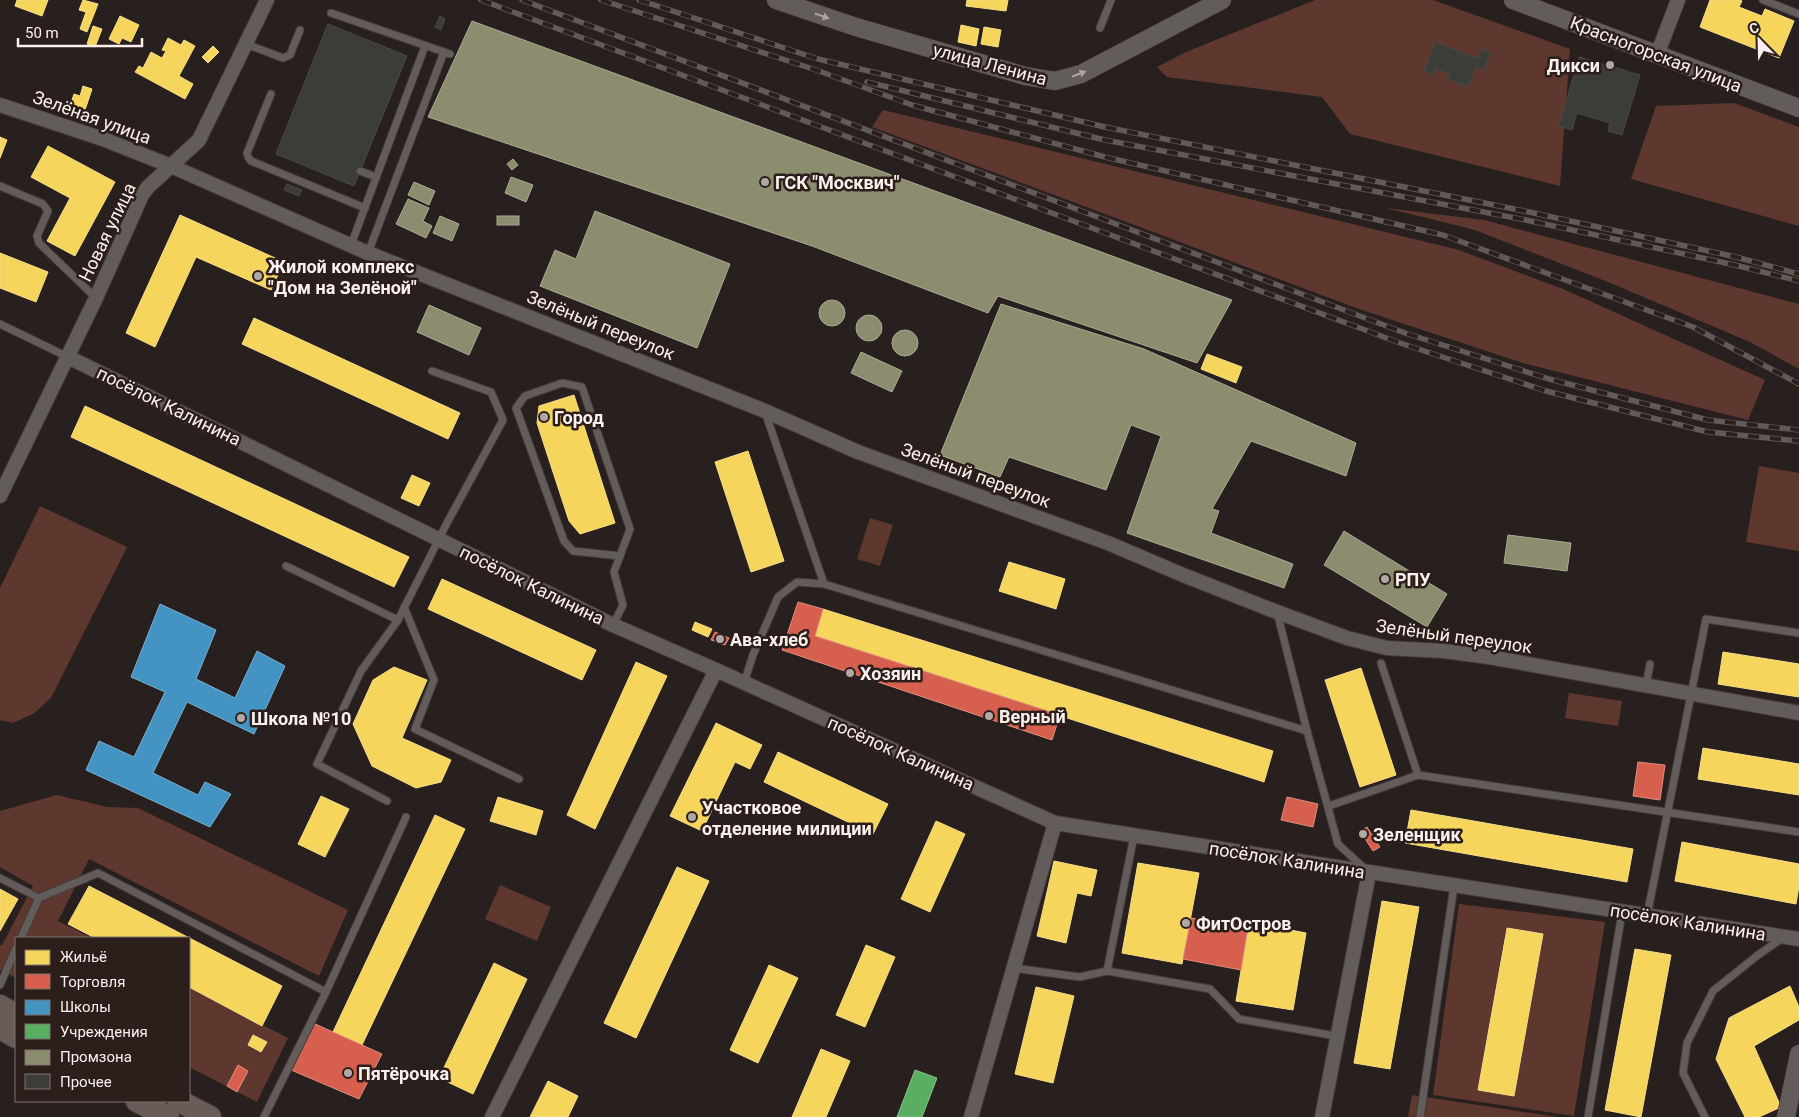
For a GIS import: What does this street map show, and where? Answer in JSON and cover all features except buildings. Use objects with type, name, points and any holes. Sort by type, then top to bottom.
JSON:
[{"type":"main road","points":[[0,1006],[15,1014]]},
{"type":"main road","points":[[0,1028],[15,1036]]},
{"type":"main road","points":[[139,1102],[168,1117]]},
{"type":"main road","points":[[181,1102],[210,1117]]},
{"type":"street","name":"Новая улица","points":[[0,496],[96,298],[142,195],[148,187],[199,140],[267,0]]},
{"type":"street","name":"улица Ленина","points":[[776,0],[865,30],[1025,76],[1055,81],[1081,74],[1222,0]]},
{"type":"street","name":"Красногорская улица","points":[[1513,0],[1538,4],[1657,55],[1799,108]]},
{"type":"street","points":[[1657,55],[1678,0]]},
{"type":"street","name":"Зелёная улица","points":[[0,105],[103,139],[171,166]]},
{"type":"street","name":"Зелёный переулок","points":[[171,166],[368,253],[765,411],[858,452],[1108,544],[1183,576],[1347,638],[1387,648],[1444,651],[1799,713]]},
{"type":"street","name":"посёлок Калинина","points":[[68,357],[440,538],[613,625],[1055,823],[1647,917],[1792,938]]},
{"type":"street","points":[[492,1117],[716,670]]},
{"type":"street","points":[[971,1117],[1055,823]]},
{"type":"street","points":[[1322,1117],[1368,873]]},
{"type":"street","points":[[1789,1110],[1799,1054]]},
{"type":"lane","points":[[1100,28],[1111,0]]},
{"type":"lane","points":[[1763,0],[1779,3],[1799,14]]},
{"type":"lane","points":[[331,13],[447,53],[368,253]]},
{"type":"lane","points":[[246,44],[287,58],[300,30]]},
{"type":"lane","points":[[351,245],[425,46]]},
{"type":"lane","points":[[271,94],[247,153],[251,161],[365,208]]},
{"type":"lane","points":[[360,171],[376,177]]},
{"type":"lane","points":[[0,186],[43,204],[48,211],[37,236],[38,243],[96,298]]},
{"type":"lane","points":[[0,324],[68,357]]},
{"type":"lane","points":[[387,800],[317,764],[361,671],[398,620],[503,420],[491,392],[432,371]]},
{"type":"lane","points":[[613,625],[623,605],[614,572],[630,530],[582,387],[562,383],[525,396],[516,408],[564,541],[573,551],[620,556]]},
{"type":"lane","points":[[765,411],[824,584]]},
{"type":"lane","points":[[286,566],[398,620]]},
{"type":"lane","points":[[744,683],[753,655],[778,597],[797,582],[824,584],[1307,731]]},
{"type":"lane","points":[[404,607],[434,680],[415,729],[519,779]]},
{"type":"lane","points":[[1277,612],[1338,844],[1368,873]]},
{"type":"lane","points":[[1647,917],[1706,619],[1799,633]]},
{"type":"lane","points":[[1381,663],[1418,774]]},
{"type":"lane","points":[[1646,686],[1650,664]]},
{"type":"lane","points":[[1329,806],[1418,774],[1799,832]]},
{"type":"lane","points":[[264,1117],[326,992],[406,817]]},
{"type":"lane","points":[[1107,971],[1134,836]]},
{"type":"lane","points":[[21,937],[39,898],[98,873],[326,992]]},
{"type":"lane","points":[[0,878],[39,898]]},
{"type":"lane","points":[[1420,1117],[1454,886]]},
{"type":"lane","points":[[1588,1117],[1622,913]]},
{"type":"lane","points":[[1705,1117],[1683,1072],[1687,1043],[1713,991],[1758,955],[1792,938]]},
{"type":"lane","points":[[0,985],[15,950]]},
{"type":"lane","points":[[1013,968],[1080,977],[1107,971],[1210,989],[1239,1019],[1336,1036]]},
{"type":"shaded area","points":[[1315,0],[1433,0],[1570,49],[1560,186],[1350,134],[1322,97],[1167,77],[1157,67],[1186,52]]},
{"type":"shaded area","points":[[1734,103],[1799,127],[1799,226],[1631,179],[1656,106]]},
{"type":"shaded area","points":[[883,110],[1459,250],[1563,289],[1765,380],[1748,420],[1523,363],[1362,310],[872,127]]},
{"type":"shaded area","points":[[1386,208],[1484,220],[1799,304],[1799,369],[1750,342],[1608,282],[1475,230]]},
{"type":"shaded area","points":[[1759,466],[1799,473],[1799,551],[1746,542]]},
{"type":"shaded area","points":[[40,506],[127,547],[51,698],[33,714],[13,723],[0,720],[0,588]]},
{"type":"shaded area","points":[[870,518],[893,525],[880,566],[857,559]]},
{"type":"shaded area","points":[[1569,693],[1622,701],[1618,726],[1565,718]]},
{"type":"shaded area","points":[[57,795],[107,807],[138,808],[348,910],[319,976],[89,859],[58,921],[90,937],[15,937],[15,978],[0,970],[0,945],[2,945],[33,886],[0,867],[0,811]]},
{"type":"shaded area","points":[[500,885],[551,907],[537,941],[485,919]]},
{"type":"shaded area","points":[[1459,904],[1605,922],[1574,1116],[1433,1095]],"holes":[[[1506,928],[1543,935],[1514,1096],[1478,1089]]]},
{"type":"shaded area","points":[[190,988],[288,1038],[257,1102],[190,1068]]},
{"type":"shaded area","points":[[1412,1095],[1557,1117],[1408,1117]]},
{"type":"railway","points":[[481,0],[1400,343],[1546,391],[1708,432],[1799,441]]},
{"type":"railway","points":[[522,0],[1405,333],[1549,379],[1708,420],[1799,430]]},
{"type":"railway","points":[[601,0],[816,70],[912,105],[1105,157],[1443,235],[1693,327],[1799,384]]},
{"type":"railway","points":[[639,0],[818,59],[1105,127],[1529,212],[1736,257],[1799,274]]},
{"type":"railway","points":[[867,82],[1105,140],[1526,220],[1735,265],[1799,281]]},
{"type":"place","name":"Дикси","points":[[1610,65]]},
{"type":"place","name":"ГСК \"Москвич\"","points":[[765,182]]},
{"type":"place","name":"Жилой комплекс \"Дом на Зелёной\"","points":[[258,276]]},
{"type":"place","name":"Город","points":[[544,417]]},
{"type":"place","name":"РПУ","points":[[1385,579]]},
{"type":"place","name":"Ава-хлеб","points":[[720,639]]},
{"type":"place","name":"Хозяин","points":[[850,673]]},
{"type":"place","name":"Верный","points":[[989,716]]},
{"type":"place","name":"Школа №10","points":[[241,718]]},
{"type":"place","name":"Участковое отделение милиции","points":[[692,817]]},
{"type":"place","name":"Зеленщик","points":[[1363,834]]},
{"type":"place","name":"ФитОстров","points":[[1186,923]]},
{"type":"place","name":"Пятёрочка","points":[[348,1073]]}]
